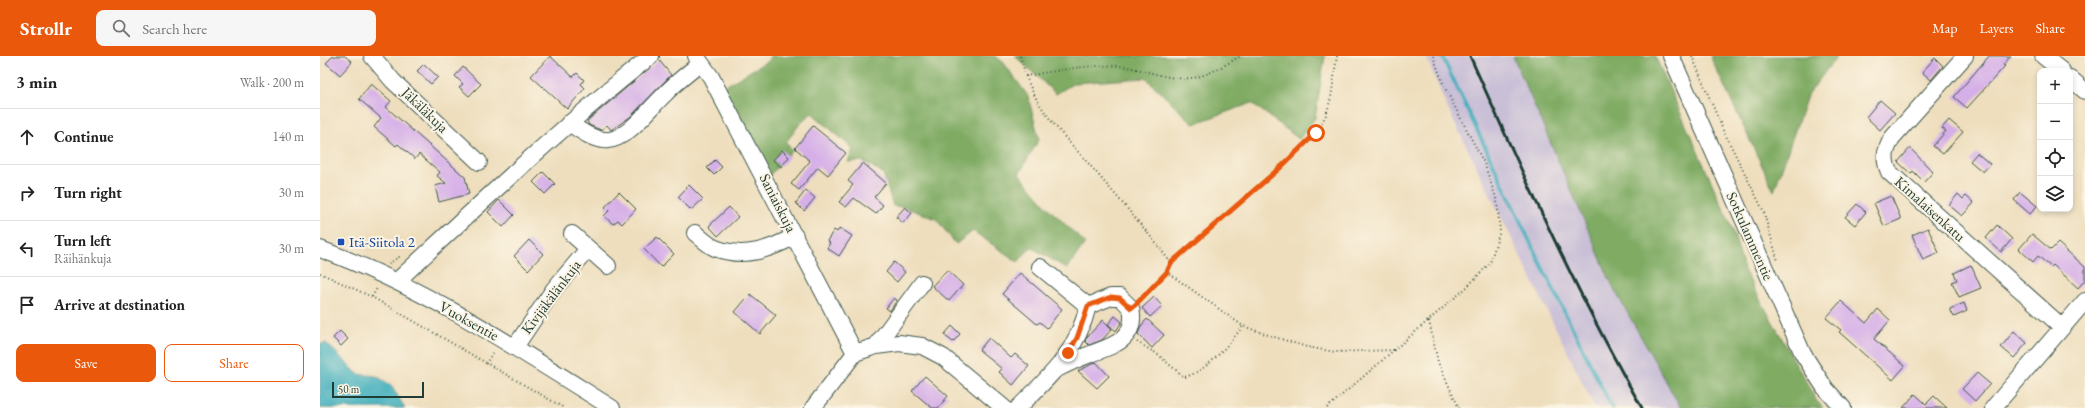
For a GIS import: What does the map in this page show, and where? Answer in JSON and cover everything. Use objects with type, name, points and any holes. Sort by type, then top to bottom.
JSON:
[{"type":"street","name":"Jäkäläkuja","points":[[372,56],[394,81],[479,162]]},
{"type":"street","points":[[397,281],[546,142],[651,56]]},
{"type":"street","name":"Sotkulammentie","points":[[1671,56],[1801,348],[1812,369],[1843,408]]},
{"type":"street","name":"Kimalaisenkatu","points":[[1965,56],[1892,138],[1885,150],[1884,160],[1888,172],[2062,327]]},
{"type":"street","points":[[2043,56],[2058,68]]},
{"type":"street","points":[[569,123],[588,136],[605,141],[619,137],[638,122],[698,60]]},
{"type":"street","name":"Saniaiskuja","points":[[698,60],[712,77],[855,353]]},
{"type":"street","points":[[2073,81],[2085,91]]},
{"type":"street","points":[[695,233],[714,248],[736,254],[755,253],[780,244],[795,236]]},
{"type":"street","points":[[572,234],[608,266]]},
{"type":"street","name":"Vuoksentie","points":[[320,249],[358,262],[397,281],[515,347],[612,408]]},
{"type":"street","name":"Kivijäkälänkuja","points":[[515,347],[554,289],[588,249]]},
{"type":"street","points":[[1040,267],[1088,306]]},
{"type":"street","points":[[876,346],[922,283]]},
{"type":"street","points":[[1018,408],[1057,369],[1077,338],[1088,306],[1111,297],[1120,298],[1131,308],[1132,326],[1127,335],[1109,348],[1090,354],[1057,369]]},
{"type":"street","points":[[1993,408],[2085,301]]},
{"type":"street","points":[[813,408],[855,353],[876,346],[899,343],[922,346],[943,357],[1004,408]]},
{"type":"path","points":[[1020,56],[1031,90],[1050,121],[1149,233],[1171,263]]},
{"type":"path","points":[[1026,76],[1100,66],[1121,66],[1173,77],[1191,78],[1204,75],[1241,56]]},
{"type":"path","points":[[1131,308],[1167,272],[1171,263],[1282,166],[1316,133],[1326,115],[1331,98],[1337,56]]},
{"type":"path","points":[[1327,408],[1466,288],[1490,263],[1500,231],[1497,201],[1484,163],[1444,86],[1433,56]]},
{"type":"path","points":[[1692,56],[1724,130],[1763,210],[1780,266]]},
{"type":"path","points":[[1167,272],[1243,326],[1307,347],[1335,352],[1394,350]]},
{"type":"path","points":[[320,273],[372,297],[564,408]]},
{"type":"path","points":[[1429,321],[1438,362],[1459,408]]},
{"type":"path","points":[[1127,335],[1156,353],[1184,377],[1193,375],[1205,366],[1243,326]]},
{"type":"shaded area","points":[[1426,56],[1513,56],[1613,287],[1681,408],[1595,408],[1446,105]]},
{"type":"green space","points":[[770,56],[995,56],[1003,62],[1028,96],[1039,139],[1019,174],[1050,210],[1085,243],[1067,269],[1031,247],[1018,262],[973,231],[956,244],[936,219],[904,207],[893,206],[883,173],[862,161],[848,162],[853,149],[812,113],[802,121],[786,142],[792,151],[769,176],[722,88],[769,60]]},
{"type":"green space","points":[[1015,56],[1325,56],[1315,118],[1299,139],[1252,103],[1193,124],[1146,78],[1074,83],[1056,94]]},
{"type":"green space","points":[[1513,56],[1655,56],[1732,228],[1744,270],[1816,400],[1823,408],[1681,408],[1613,287]]},
{"type":"green space","points":[[1710,56],[1837,56],[1807,96],[1774,191]]},
{"type":"water","points":[[326,343],[358,374],[376,376],[391,385],[405,408],[320,408],[320,344]]},
{"type":"building","points":[[333,56],[345,56],[352,62],[340,75],[326,63]]},
{"type":"building","points":[[550,56],[573,77],[577,73],[584,80],[581,84],[585,88],[567,109],[531,76]]},
{"type":"building","points":[[1989,56],[2011,56],[2003,65],[2005,66],[1967,108],[1954,97]]},
{"type":"building","points":[[1935,58],[1943,66],[1931,80],[1922,72]]},
{"type":"building","points":[[659,60],[671,75],[630,117],[611,130],[607,125],[601,130],[589,125],[587,121]]},
{"type":"building","points":[[424,64],[438,77],[431,84],[417,71]]},
{"type":"building","points":[[463,67],[481,84],[469,96],[459,87],[463,84],[455,76]]},
{"type":"building","points":[[371,84],[391,101],[386,107],[465,177],[469,194],[439,202],[435,186],[446,183],[437,176],[440,172],[419,154],[415,159],[398,144],[396,146],[374,127],[381,118],[359,99]]},
{"type":"building","points":[[1880,100],[1895,113],[1880,130],[1866,117]]},
{"type":"building","points":[[1949,120],[1963,132],[1943,154],[1933,146],[1946,131],[1942,128]]},
{"type":"building","points":[[813,126],[846,153],[828,175],[818,167],[799,190],[791,184],[810,161],[795,148]]},
{"type":"building","points":[[1910,148],[1933,172],[1924,182],[1913,171],[1911,174],[1898,162]]},
{"type":"building","points":[[782,150],[789,157],[781,167],[773,160]]},
{"type":"building","points":[[1977,153],[1990,164],[1983,172],[1970,161]]},
{"type":"building","points":[[715,160],[722,167],[714,175],[707,168]]},
{"type":"building","points":[[863,163],[886,183],[874,197],[883,205],[876,214],[854,198],[846,207],[839,202],[853,185],[848,181]]},
{"type":"building","points":[[543,172],[555,184],[545,194],[533,182]]},
{"type":"building","points":[[689,185],[703,199],[691,210],[678,197]]},
{"type":"building","points":[[806,190],[815,198],[804,211],[796,203]]},
{"type":"building","points":[[619,192],[636,209],[622,224],[618,220],[613,224],[604,216],[609,211],[605,207]]},
{"type":"building","points":[[2020,192],[2037,206],[2030,214],[2014,200]]},
{"type":"building","points":[[1958,194],[1963,199],[1966,196],[1974,203],[1962,216],[1949,205]]},
{"type":"building","points":[[1891,196],[1901,219],[1884,226],[1874,203]]},
{"type":"building","points":[[499,200],[514,215],[503,227],[488,212]]},
{"type":"building","points":[[1857,204],[1866,212],[1855,225],[1845,217]]},
{"type":"building","points":[[729,207],[738,217],[718,236],[709,226]]},
{"type":"building","points":[[905,207],[912,213],[903,223],[896,217]]},
{"type":"building","points":[[1997,225],[2012,239],[2001,252],[1986,238]]},
{"type":"building","points":[[840,228],[852,236],[839,256],[827,248],[830,243],[827,241],[834,230],[837,232]]},
{"type":"building","points":[[1928,228],[1939,253],[1923,260],[1912,235]]},
{"type":"building","points":[[2032,234],[2051,250],[2058,243],[2085,267],[2085,280],[2078,288],[2053,265],[2051,267],[2038,256],[2033,262],[2019,249]]},
{"type":"building","points":[[657,237],[674,254],[661,267],[644,249]]},
{"type":"building","points":[[529,240],[543,254],[528,270],[514,256]]},
{"type":"building","points":[[894,262],[905,272],[897,282],[886,272]]},
{"type":"building","points":[[1971,265],[1981,288],[1959,297],[1952,282],[1957,280],[1954,273]]},
{"type":"building","points":[[947,270],[963,285],[949,301],[932,286]]},
{"type":"building","points":[[1020,273],[1062,309],[1047,328],[1040,322],[1037,324],[1002,294]]},
{"type":"building","points":[[750,294],[776,315],[760,334],[735,312]]},
{"type":"building","points":[[1154,297],[1162,306],[1150,317],[1142,308]]},
{"type":"building","points":[[894,298],[897,300],[890,311],[886,308]]},
{"type":"building","points":[[1841,301],[1866,323],[1878,309],[1890,320],[1874,339],[1905,366],[1893,380],[1839,332],[1841,330],[1826,318]]},
{"type":"building","points":[[1964,303],[1967,311],[1954,317],[1950,309]]},
{"type":"building","points":[[1115,316],[1122,322],[1116,331],[1108,324]]},
{"type":"building","points":[[1147,319],[1164,335],[1152,348],[1138,334],[1141,326]]},
{"type":"building","points":[[1103,320],[1112,329],[1102,340],[1089,345],[1085,341],[1087,337]]},
{"type":"building","points":[[952,326],[960,334],[953,342],[944,335]]},
{"type":"building","points":[[340,331],[348,339],[341,346],[333,338]]},
{"type":"building","points":[[2014,331],[2027,343],[2014,358],[2001,347]]},
{"type":"building","points":[[989,338],[1011,358],[1015,354],[1029,366],[1013,385],[999,372],[1002,369],[979,350]]},
{"type":"building","points":[[1096,362],[1109,376],[1097,388],[1078,371]]},
{"type":"building","points":[[1977,373],[1990,384],[1975,401],[1962,389]]},
{"type":"building","points":[[925,376],[948,396],[938,408],[932,408],[912,391]]},
{"type":"building","points":[[1915,394],[1926,404],[1934,396],[1947,408],[1903,408]]},
{"type":"waterway","points":[[1442,56],[1531,244],[1612,408]]},
{"type":"railway","points":[[1470,56],[1573,278],[1642,408]]},
{"type":"place","name":"Itä-Siitola 2","points":[[341,242]]},
{"type":"route","points":[[1068,353],[1084,322],[1088,306],[1111,297],[1120,298],[1131,308],[1135,305],[1167,272],[1171,263],[1282,166],[1316,133]]}]
